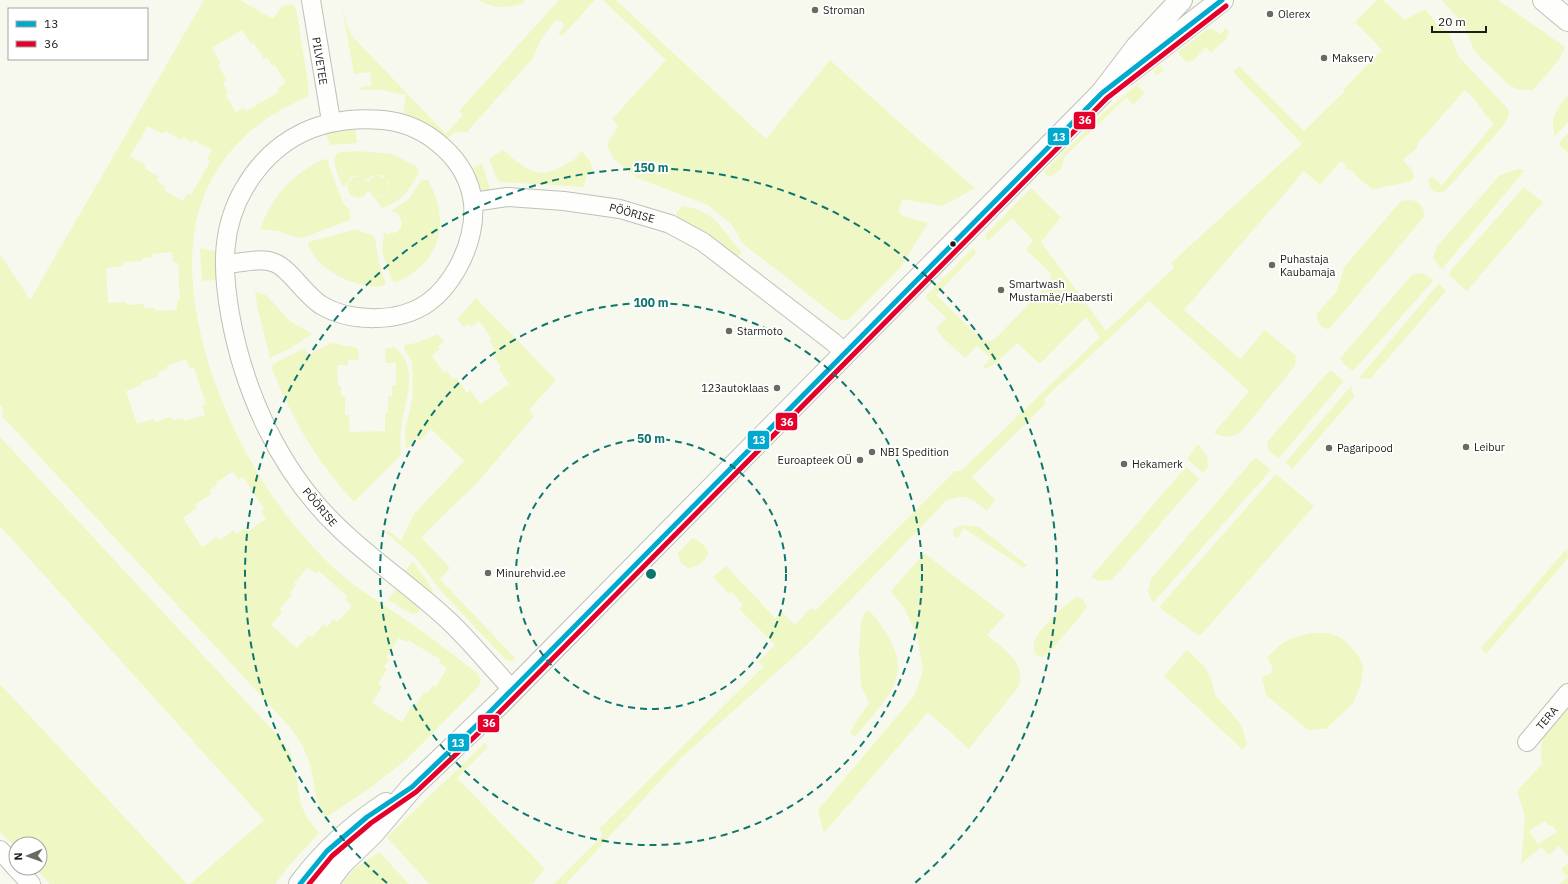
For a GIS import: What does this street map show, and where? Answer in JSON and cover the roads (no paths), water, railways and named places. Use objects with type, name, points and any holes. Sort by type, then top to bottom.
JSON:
[{"type":"main road","points":[[326,884],[341,864],[372,834],[412,787],[512,690],[1102,93],[1137,47],[1181,0]]},
{"type":"main road","points":[[1102,93],[1222,0]]},
{"type":"main road","points":[[1544,0],[1568,20]]},
{"type":"main road","points":[[300,884],[327,851],[366,818],[412,787]]},
{"type":"street","name":"PILVETEE","points":[[311,0],[331,122]]},
{"type":"street","name":"PÖÖRISE","points":[[226,264],[272,262],[284,268],[308,295],[324,306],[362,318],[384,318],[409,311],[428,303],[444,288],[464,256],[473,219],[472,202],[468,184],[458,164],[441,146],[420,130],[395,121],[366,119],[331,122],[306,130],[282,146],[260,166],[235,204],[227,230],[226,264],[228,304],[233,334],[243,370],[257,408],[272,439],[293,473],[337,527],[449,621],[512,690]]},
{"type":"street","name":"PÖÖRISE","points":[[472,202],[507,197],[564,201],[620,209],[670,224],[703,242],[833,342],[845,353]]},
{"type":"street","name":"TERA","points":[[1527,742],[1568,693]]},
{"type":"street","points":[[0,850],[8,859]]},
{"type":"street","points":[[24,876],[31,884]]},
{"type":"place","name":"Stroman","points":[[815,10]]},
{"type":"place","name":"Olerex","points":[[1270,14]]},
{"type":"place","name":"Makserv","points":[[1324,58]]},
{"type":"place","name":"Puhastaja Kaubamaja","points":[[1272,265]]},
{"type":"place","name":"Smartwash Mustamäe/Haabersti","points":[[1001,290]]},
{"type":"place","name":"Starmoto","points":[[729,331]]},
{"type":"place","name":"123autoklaas","points":[[777,388]]},
{"type":"place","name":"Leibur","points":[[1466,447]]},
{"type":"place","name":"Pagaripood","points":[[1329,448]]},
{"type":"place","name":"NBI Spedition","points":[[872,452]]},
{"type":"place","name":"Euroapteek OÜ","points":[[860,460]]},
{"type":"place","name":"Hekamerk","points":[[1124,464]]},
{"type":"place","name":"Minurehvid.ee","points":[[488,573]]}]
